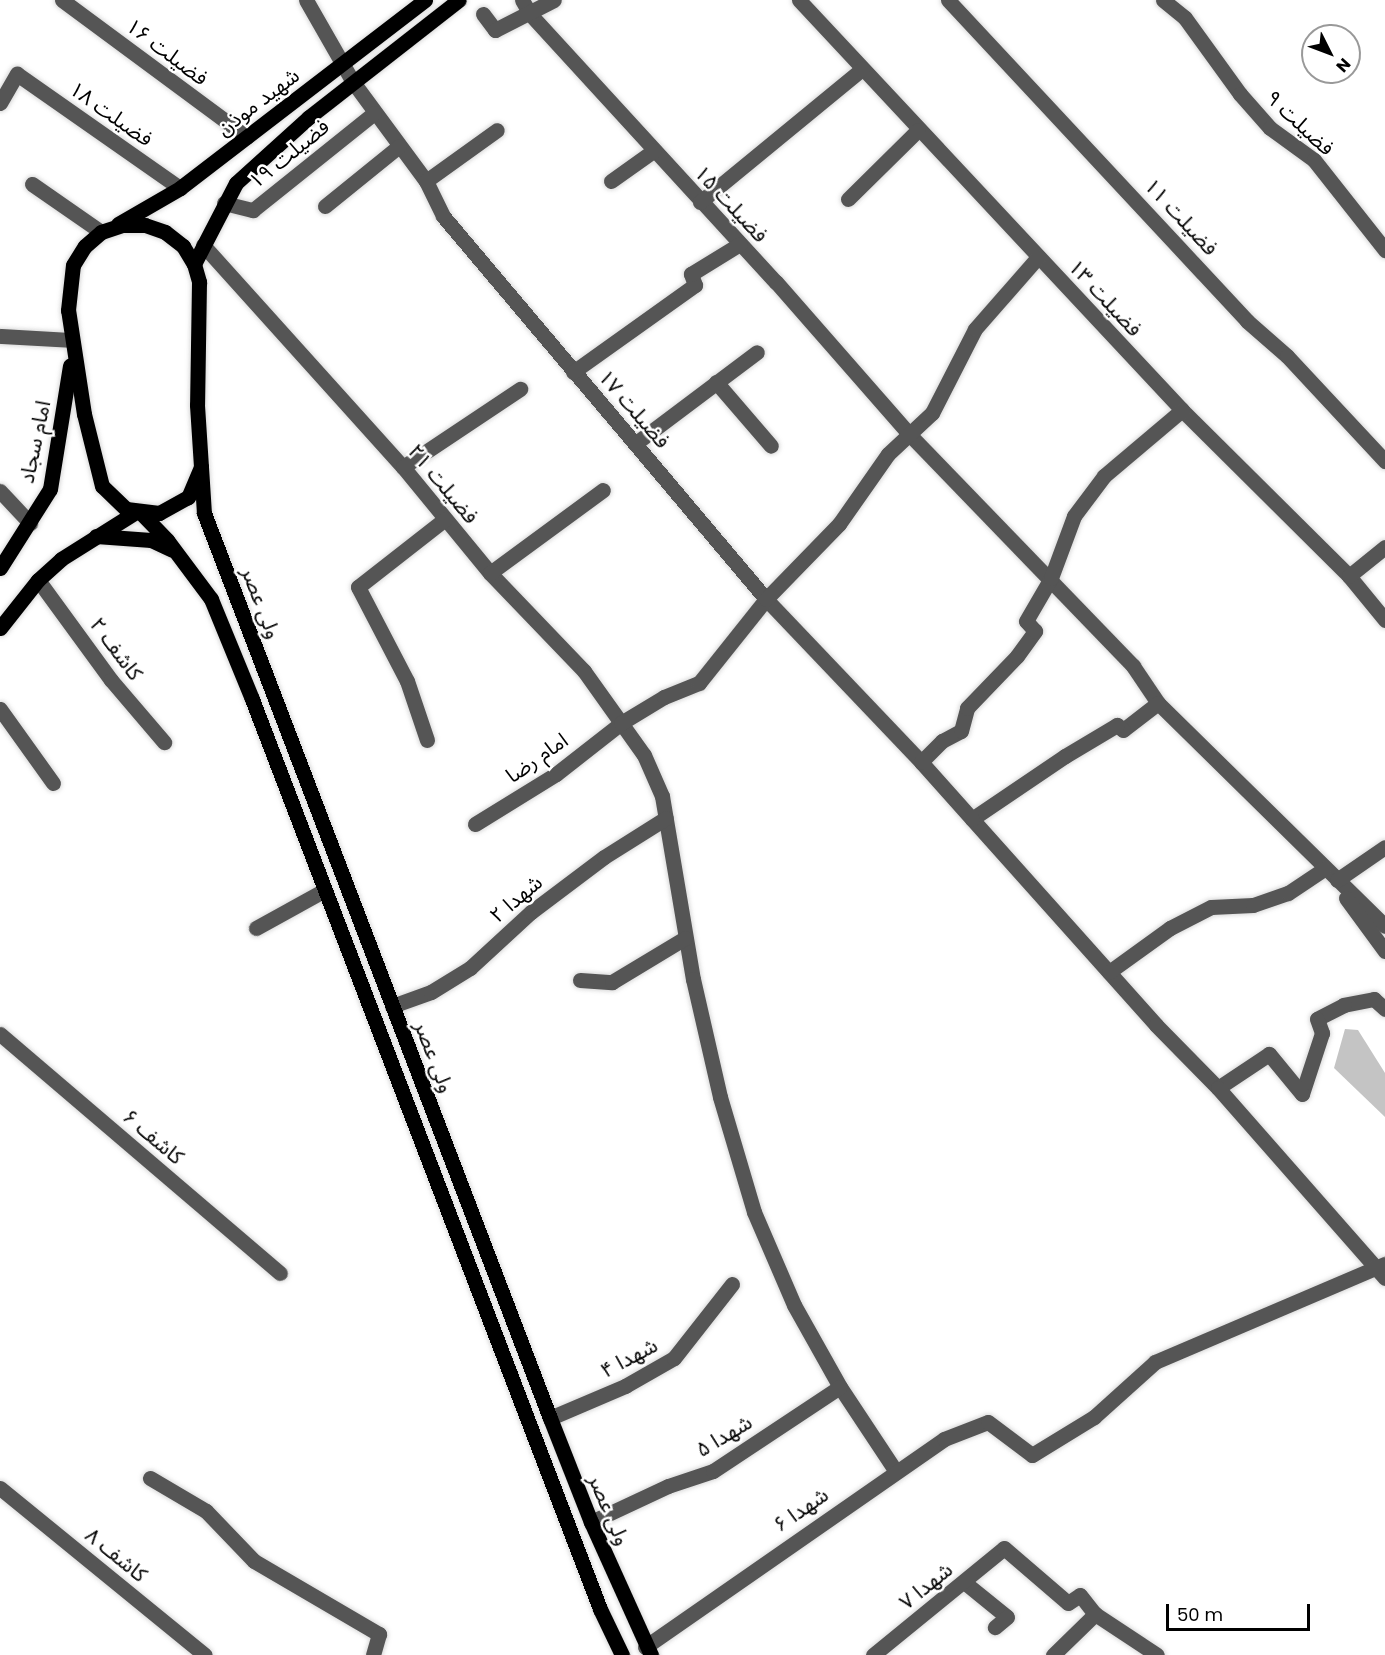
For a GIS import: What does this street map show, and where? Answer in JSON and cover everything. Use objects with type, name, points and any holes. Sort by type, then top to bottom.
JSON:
[{"type":"main road","name":"شهید موذن","points":[[194,264],[236,183],[354,82],[459,0]]},
{"type":"main road","name":"شهید موذن","points":[[72,344],[68,310],[73,265],[85,246],[106,230],[180,188],[422,1]]},
{"type":"main road","points":[[106,230],[145,225],[165,232],[183,246],[194,264]]},
{"type":"main road","name":"ولی عصر","points":[[194,264],[200,298],[197,405],[204,513],[550,1418],[591,1522],[648,1651]]},
{"type":"main road","name":"ولی عصر","points":[[72,344],[102,486],[112,500],[139,513],[175,551],[211,599],[252,699],[322,891],[600,1609],[622,1655]]},
{"type":"main road","name":"امام سجاد","points":[[0,568],[50,489],[72,344]]},
{"type":"main road","points":[[0,628],[38,580],[96,536],[139,513],[159,513],[188,497],[201,467]]},
{"type":"main road","points":[[96,536],[151,540],[175,551]]},
{"type":"main road","points":[[371,1014],[392,1006]]},
{"type":"street","name":"فضیلت ۱۶","points":[[62,0],[247,137]]},
{"type":"street","name":"فضیلت ۱۷","points":[[306,0],[374,113],[426,181],[443,216],[573,372],[636,443],[766,599],[921,762],[1382,1271]]},
{"type":"street","points":[[483,14],[495,30],[526,7],[554,0]]},
{"type":"street","name":"فضیلت ۱۳","points":[[799,0],[1182,410],[1349,576],[1385,620]]},
{"type":"street","name":"فضیلت ۱۱","points":[[948,0],[1247,321],[1287,356],[1385,461]]},
{"type":"street","name":"فضیلت ۹","points":[[1163,0],[1185,18],[1239,94],[1270,128],[1314,159],[1385,250]]},
{"type":"street","points":[[422,1],[431,22]]},
{"type":"street","name":"فضیلت ۱۵","points":[[526,7],[911,436],[1051,578],[1133,666],[1158,703],[1322,866]]},
{"type":"street","points":[[700,202],[862,69]]},
{"type":"street","name":"فضیلت ۱۸","points":[[0,103],[17,74],[180,188]]},
{"type":"street","name":"فضیلت ۱۹","points":[[224,203],[253,210],[374,113]]},
{"type":"street","points":[[426,181],[497,130]]},
{"type":"street","points":[[848,199],[918,130]]},
{"type":"street","points":[[326,206],[399,146]]},
{"type":"street","points":[[611,181],[653,151]]},
{"type":"street","points":[[32,184],[106,230]]},
{"type":"street","points":[[573,372],[695,285],[691,274],[740,244]]},
{"type":"street","name":"فضیلت ۲۱","points":[[203,245],[403,467],[490,573],[584,671],[644,755],[662,796],[686,938],[720,1098],[754,1212],[794,1305],[840,1387],[895,1470]]},
{"type":"street","name":"امام رضا","points":[[475,824],[556,774],[621,723],[664,697],[699,683],[766,599],[838,524],[888,454],[911,436],[932,413],[975,329],[1038,257]]},
{"type":"street","points":[[0,336],[72,344]]},
{"type":"street","points":[[636,443],[757,352]]},
{"type":"street","points":[[716,382],[771,446]]},
{"type":"street","points":[[403,467],[520,389]]},
{"type":"street","points":[[921,762],[942,741],[961,732],[967,708],[1035,631],[1026,621],[1051,578],[1074,516],[1104,476],[1182,410]]},
{"type":"street","points":[[490,573],[603,490]]},
{"type":"street","points":[[0,491],[30,523]]},
{"type":"street","points":[[427,740],[408,681],[358,587],[445,519]]},
{"type":"street","points":[[1349,576],[1385,547]]},
{"type":"street","name":"کاشف ۲","points":[[38,580],[111,680],[164,742]]},
{"type":"street","points":[[972,819],[1065,756],[1117,725],[1123,730],[1158,703]]},
{"type":"street","points":[[0,710],[53,783]]},
{"type":"street","name":"شهدا ۲","points":[[392,1006],[431,992],[470,969],[531,912],[604,857],[666,818]]},
{"type":"street","points":[[1337,880],[1385,847]]},
{"type":"street","points":[[1322,866],[1385,926]]},
{"type":"street","points":[[1322,866],[1385,951]]},
{"type":"street","points":[[1109,972],[1170,928],[1211,907],[1253,905],[1288,893],[1322,866]]},
{"type":"street","points":[[256,928],[322,891]]},
{"type":"street","points":[[580,980],[612,982],[686,938]]},
{"type":"street","points":[[1218,1088],[1269,1054],[1302,1094],[1322,1033],[1317,1019],[1344,1005],[1374,999],[1385,1009]]},
{"type":"street","name":"کاشف ۶","points":[[0,1034],[280,1273]]},
{"type":"street","name":"شهدا ۶","points":[[648,1651],[895,1470],[944,1439],[988,1422],[1032,1455],[1094,1416],[1155,1362],[1382,1271]]},
{"type":"street","name":"شهدا ۴","points":[[550,1418],[625,1386],[674,1358],[732,1284]]},
{"type":"street","name":"شهدا ۵","points":[[591,1522],[668,1486],[713,1471],[840,1387]]},
{"type":"street","points":[[150,1478],[206,1511],[254,1561],[379,1634],[373,1655]]},
{"type":"street","name":"کاشف ۸","points":[[0,1488],[205,1655]]},
{"type":"street","name":"شهدا ۷","points":[[873,1655],[1004,1548],[1068,1603],[1080,1595],[1095,1614]]},
{"type":"street","points":[[964,1582],[1007,1617],[995,1627]]},
{"type":"street","points":[[1053,1655],[1095,1614],[1157,1655]]},
{"type":"building","points":[[1345,1029],[1358,1030],[1385,1073],[1385,1117],[1334,1068]]}]
